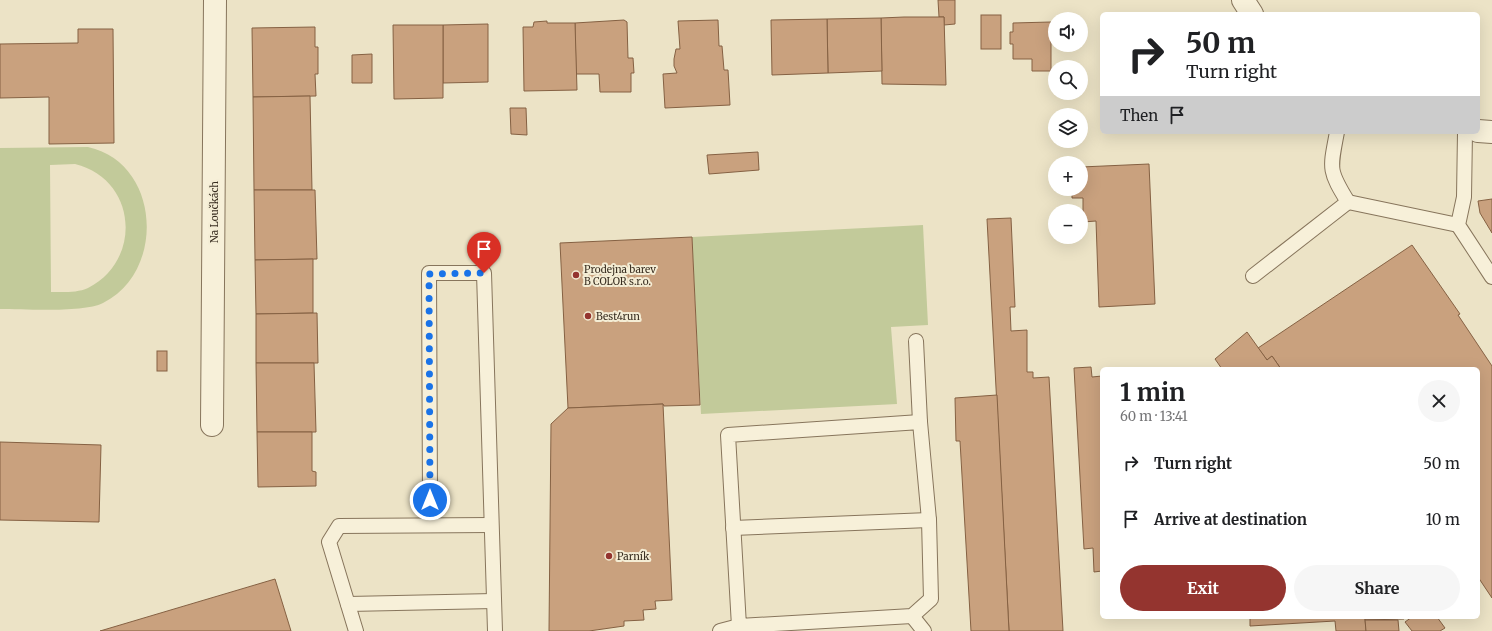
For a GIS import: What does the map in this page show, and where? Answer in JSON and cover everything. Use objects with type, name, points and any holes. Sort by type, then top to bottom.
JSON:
[{"type":"street","name":"Na Loučkách","points":[[212,425],[215,0]]},
{"type":"street","points":[[1243,0],[1251,12]]},
{"type":"street","points":[[1480,131],[1492,132]]},
{"type":"lane","points":[[1337,134],[1331,170],[1335,181],[1348,202],[1458,225],[1492,277]]},
{"type":"lane","points":[[1458,225],[1464,197],[1465,134]]},
{"type":"lane","points":[[1254,276],[1348,202]]},
{"type":"lane","points":[[430,500],[429,274],[484,273],[495,631]]},
{"type":"lane","points":[[720,631],[739,626],[912,616],[931,599],[929,520],[920,422],[916,340]]},
{"type":"lane","points":[[739,626],[728,435],[920,422]]},
{"type":"lane","points":[[733,528],[929,520]]},
{"type":"lane","points":[[356,631],[329,542],[340,526],[491,525]]},
{"type":"lane","points":[[348,604],[494,601]]},
{"type":"lane","points":[[912,616],[924,631]]},
{"type":"green space","points":[[88,147],[112,157],[130,174],[141,195],[146,219],[145,244],[138,268],[123,288],[103,303],[94,306],[53,310],[0,309],[0,148]],"holes":[[[75,164],[96,172],[111,186],[121,202],[125,221],[124,240],[118,259],[106,275],[84,290],[51,292],[50,165]]]},
{"type":"green space","points":[[923,225],[928,325],[891,327],[897,404],[701,414],[692,237]]},
{"type":"building","points":[[938,0],[955,0],[955,24],[944,25],[944,17],[939,17]]},
{"type":"building","points":[[981,15],[1001,15],[1001,49],[981,49]]},
{"type":"building","points":[[944,17],[946,85],[882,84],[881,18]]},
{"type":"building","points":[[881,18],[882,71],[828,73],[827,19]]},
{"type":"building","points":[[827,19],[828,73],[772,75],[771,20]]},
{"type":"building","points":[[624,20],[627,22],[628,58],[633,58],[634,73],[631,73],[631,92],[600,92],[599,74],[576,74],[575,23]]},
{"type":"building","points":[[718,20],[719,46],[722,46],[724,70],[728,70],[730,105],[665,108],[663,74],[677,73],[674,66],[674,59],[676,49],[680,49],[678,21]]},
{"type":"building","points":[[547,21],[547,23],[575,23],[577,90],[524,91],[523,27],[533,27],[534,22]]},
{"type":"building","points":[[1048,22],[1048,52],[1051,52],[1051,60],[1048,60],[1048,71],[1032,71],[1032,59],[1013,59],[1013,44],[1010,44],[1010,32],[1013,32],[1013,23]]},
{"type":"building","points":[[488,24],[488,82],[443,83],[443,25]]},
{"type":"building","points":[[393,25],[443,25],[443,98],[394,99]]},
{"type":"building","points":[[315,27],[315,47],[318,47],[318,74],[315,74],[316,96],[253,97],[252,28]]},
{"type":"building","points":[[78,29],[113,29],[114,143],[49,144],[49,97],[0,98],[0,44],[78,43]]},
{"type":"building","points":[[372,54],[372,83],[352,83],[352,55]]},
{"type":"building","points":[[310,96],[312,190],[254,190],[253,97]]},
{"type":"building","points":[[510,108],[526,108],[527,135],[511,134]]},
{"type":"building","points":[[758,152],[759,170],[709,174],[707,155]]},
{"type":"building","points":[[1149,164],[1155,304],[1099,307],[1096,221],[1088,222],[1088,204],[1083,204],[1083,198],[1072,198],[1072,196],[1088,196],[1088,167]]},
{"type":"building","points":[[254,190],[315,190],[317,259],[255,260]]},
{"type":"building","points":[[1492,199],[1492,233],[1480,213],[1478,201]]},
{"type":"building","points":[[1011,218],[1015,307],[1010,307],[1011,331],[1027,330],[1027,372],[1033,372],[1033,378],[1049,377],[1063,631],[1009,631],[987,219]]},
{"type":"building","points":[[692,237],[700,405],[664,406],[663,404],[568,408],[560,243]]},
{"type":"building","points":[[1412,245],[1460,314],[1458,315],[1492,366],[1492,598],[1480,580],[1480,367],[1280,367],[1272,356],[1267,360],[1258,348]]},
{"type":"building","points":[[313,259],[313,313],[256,314],[255,260]]},
{"type":"building","points":[[317,313],[318,363],[256,363],[256,314]]},
{"type":"building","points":[[1247,332],[1267,360],[1272,356],[1280,367],[1221,367],[1215,359]]},
{"type":"building","points":[[157,351],[167,351],[167,371],[157,371]]},
{"type":"building","points":[[256,363],[314,363],[316,432],[257,432]]},
{"type":"building","points":[[1091,367],[1092,377],[1100,376],[1100,571],[1094,572],[1093,548],[1084,549],[1074,368]]},
{"type":"building","points":[[997,395],[1009,631],[971,631],[960,441],[956,441],[955,398]]},
{"type":"building","points":[[663,404],[672,600],[655,601],[656,609],[643,610],[644,620],[624,621],[624,626],[589,631],[549,631],[551,424],[568,408]]},
{"type":"building","points":[[257,432],[312,432],[312,471],[316,472],[316,486],[258,487]]},
{"type":"building","points":[[0,442],[101,445],[99,522],[0,520]]},
{"type":"building","points":[[275,579],[291,631],[100,631]]},
{"type":"building","points":[[1250,619],[1365,619],[1366,631],[1336,631],[1335,621],[1250,626]]},
{"type":"building","points":[[1365,619],[1404,619],[1365,620]]},
{"type":"building","points":[[1409,619],[1438,619],[1445,628],[1440,631],[1412,631],[1405,622]]},
{"type":"building","points":[[1365,620],[1398,620],[1399,631],[1366,631]]},
{"type":"place","name":"Prodejna barev B COLOR s.r.o.","points":[[576,275]]},
{"type":"place","name":"Best4run","points":[[588,316]]},
{"type":"place","name":"Parník","points":[[609,556]]},
{"type":"route","points":[[430,500],[429,274],[484,273]]}]
